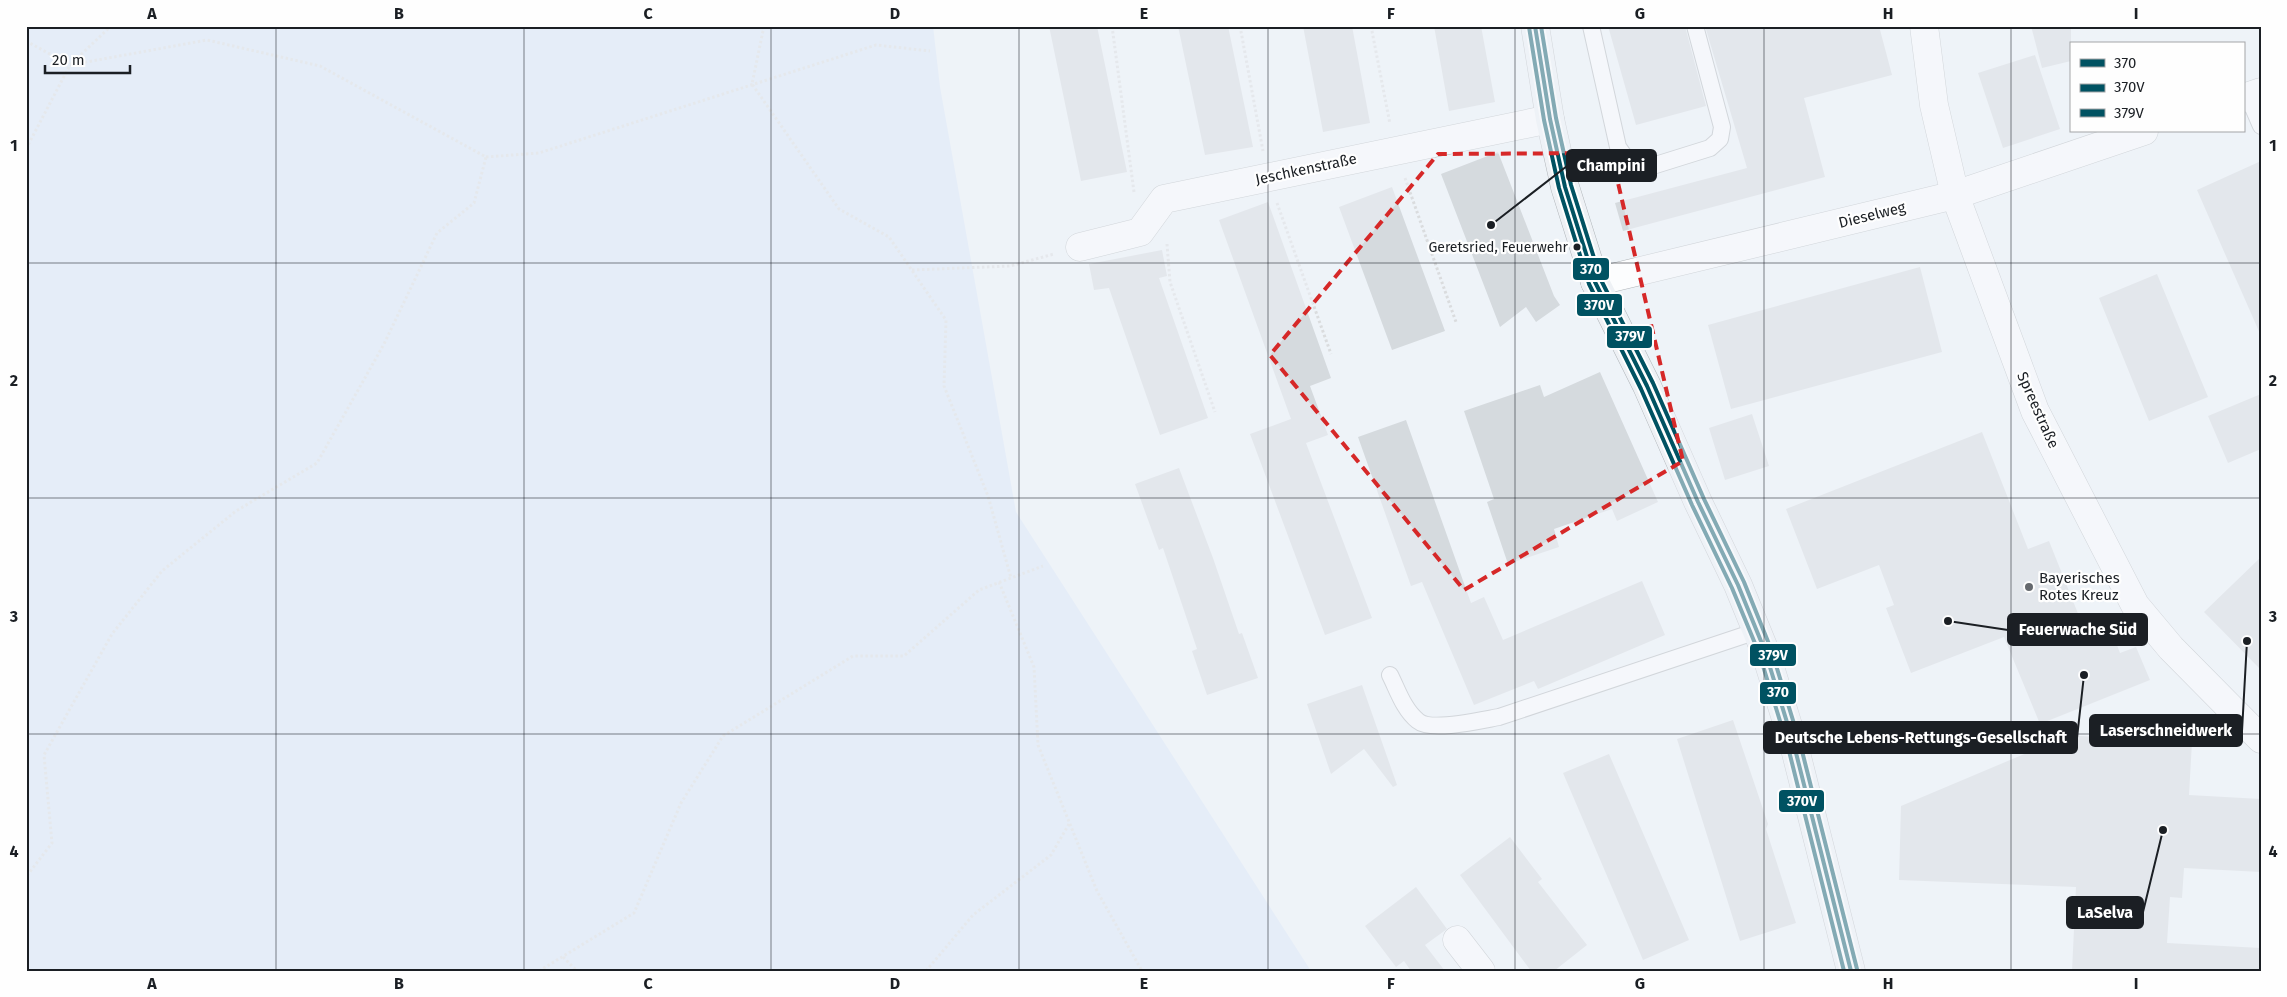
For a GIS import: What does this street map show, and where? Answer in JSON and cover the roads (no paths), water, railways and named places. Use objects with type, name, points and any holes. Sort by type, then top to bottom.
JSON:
[{"type":"street","points":[[1535,26],[1550,119],[1565,187],[1595,282],[1647,386],[1765,651],[1794,745],[1851,971]]},
{"type":"street","name":"Spreestraße","points":[[1924,26],[1934,105],[1956,195],[2035,411],[2135,605],[2170,648],[2261,739]]},
{"type":"street","name":"Jeschkenstraße","points":[[1080,247],[1140,232],[1164,198],[1550,119]]},
{"type":"street","name":"Dieselweg","points":[[1595,282],[1956,195],[2141,132]]},
{"type":"street","points":[[1457,940],[1481,971]]},
{"type":"lane","points":[[1591,26],[1618,147],[1632,167],[1646,168],[1710,148],[1720,139],[1722,127],[1694,26]]},
{"type":"lane","points":[[2251,95],[2261,126]]},
{"type":"lane","points":[[1390,675],[1408,712],[1420,723],[1433,725],[1466,723],[1499,717],[1757,631]]},
{"type":"place","name":"Champini","points":[[1491,225]]},
{"type":"place","name":"Geretsried, Feuerwehr","points":[[1577,247]]},
{"type":"place","name":"Bayerisches Rotes Kreuz","points":[[2029,587]]},
{"type":"place","name":"Feuerwache Süd","points":[[1948,621]]},
{"type":"place","name":"Laserschneidwerk","points":[[2247,641]]},
{"type":"place","name":"Deutsche Lebens-Rettungs-Gesellschaft","points":[[2084,675]]},
{"type":"place","name":"LaSelva","points":[[2163,830]]}]
